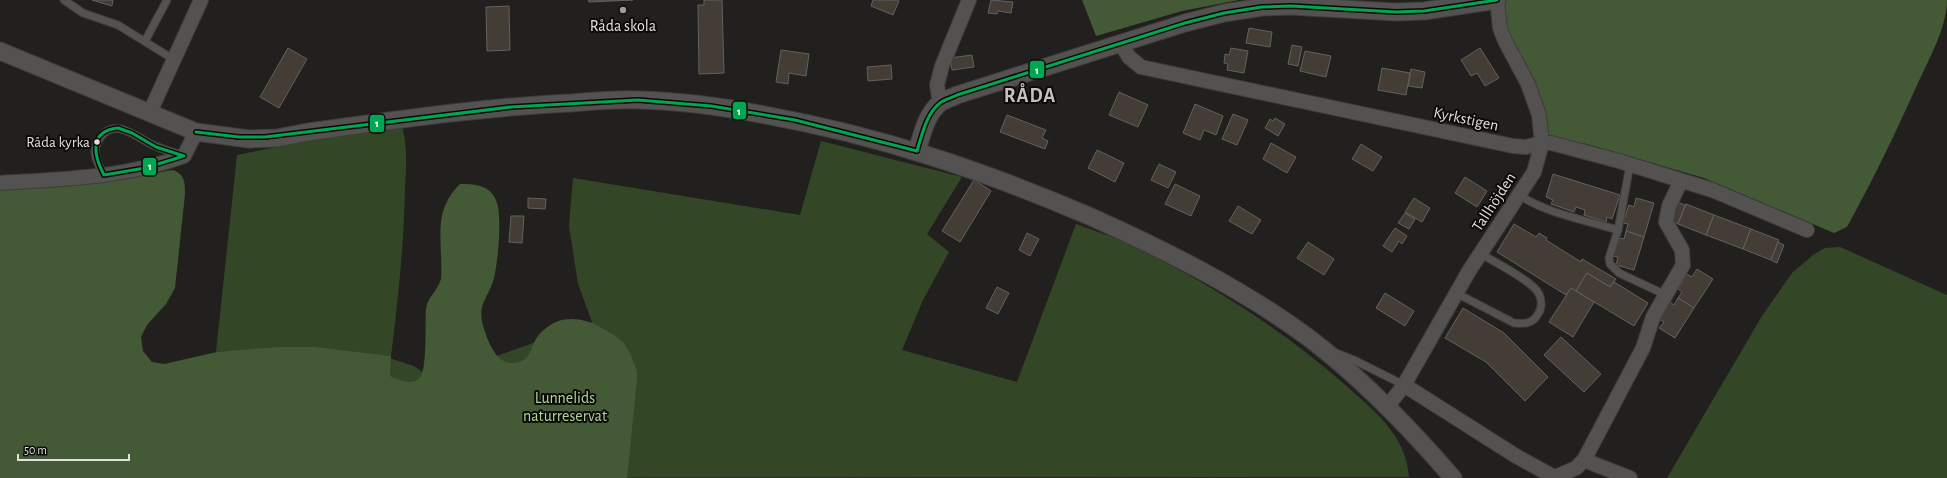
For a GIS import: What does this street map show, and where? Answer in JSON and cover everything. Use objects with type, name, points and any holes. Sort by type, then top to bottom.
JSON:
[{"type":"street","points":[[150,112],[201,0]]},
{"type":"street","points":[[940,103],[937,85],[942,66],[969,0]]},
{"type":"street","points":[[917,151],[927,121],[940,103],[957,95],[1224,13],[1262,7],[1291,6],[1396,12],[1424,11],[1497,0]]},
{"type":"street","name":"Tallhöjden","points":[[1388,406],[1404,384],[1456,293],[1534,172],[1542,143],[1539,115],[1534,99],[1504,41],[1500,28],[1497,0]]},
{"type":"street","name":"Kyrkstigen","points":[[1121,44],[1129,57],[1141,67],[1512,146],[1526,147],[1542,143],[1568,147],[1734,198],[1807,230]]},
{"type":"street","points":[[0,51],[196,132],[233,138],[277,138],[323,130],[511,107],[638,100],[711,106],[795,120],[917,151],[1011,183],[1124,232],[1174,256],[1258,303],[1330,355],[1388,406],[1453,478]]},
{"type":"street","points":[[0,183],[104,175],[167,162],[184,156],[196,132]]},
{"type":"street","points":[[1404,384],[1516,456],[1553,477],[1576,468],[1584,460],[1643,348],[1653,317],[1683,265],[1682,250],[1666,222],[1669,206],[1681,181]]},
{"type":"street","points":[[1584,460],[1630,478]]},
{"type":"lane","points":[[64,0],[74,8],[118,25],[173,59]]},
{"type":"lane","points":[[145,41],[167,0]]},
{"type":"lane","points":[[104,175],[98,164],[95,151],[97,142],[104,132],[114,128],[124,128],[153,145],[184,156]]},
{"type":"lane","points":[[1630,165],[1618,230],[1609,258],[1610,264],[1619,273],[1666,295]]},
{"type":"lane","points":[[1519,195],[1528,201],[1549,209],[1618,230]]},
{"type":"lane","points":[[1456,293],[1514,323],[1524,324],[1533,322],[1539,314],[1542,304],[1539,293],[1530,284],[1481,254]]},
{"type":"lane","points":[[1330,355],[1337,353],[1404,384]]},
{"type":"green space","points":[[1082,0],[1239,0],[1182,11],[1096,36]]},
{"type":"green space","points":[[1485,0],[1947,0],[1944,21],[1937,43],[1884,156],[1847,227],[1834,233],[1704,178],[1587,144],[1546,137],[1543,105],[1507,30]]},
{"type":"green space","name":"Lunnelids naturreservat","points":[[402,127],[406,150],[406,165],[402,251],[398,293],[391,356],[380,355],[414,366],[432,379],[592,322],[578,284],[569,226],[573,178],[800,215],[821,141],[962,177],[927,234],[949,252],[923,300],[902,350],[1017,382],[1076,224],[1112,237],[1161,260],[1216,291],[1269,325],[1319,363],[1376,413],[1395,435],[1402,448],[1407,462],[1409,477],[0,478],[236,351],[216,352],[237,155],[312,140]]},
{"type":"green space","name":"Lunnelids naturreservat","points":[[173,170],[180,174],[184,179],[185,190],[175,288],[166,304],[147,325],[141,337],[143,351],[152,362],[164,364],[217,352],[279,347],[314,347],[391,356],[390,376],[406,382],[418,379],[423,371],[424,363],[426,309],[430,298],[438,287],[441,279],[440,235],[444,208],[453,192],[460,184],[473,184],[484,187],[491,192],[498,206],[499,238],[496,268],[492,285],[482,307],[481,313],[484,329],[490,345],[497,356],[502,360],[513,363],[523,360],[529,355],[538,336],[545,329],[556,322],[567,319],[590,322],[618,338],[630,352],[637,375],[627,478],[0,478],[0,189],[105,182]]},
{"type":"green space","points":[[1840,247],[1947,295],[1947,478],[1667,478],[1762,316],[1792,273],[1813,255],[1825,248]]},
{"type":"building","points":[[92,0],[113,0],[112,6]]},
{"type":"building","points":[[588,0],[633,0],[589,2]]},
{"type":"building","points":[[704,0],[722,0],[724,73],[699,74],[698,5],[704,5]]},
{"type":"building","points":[[873,0],[899,1],[893,15],[871,6]]},
{"type":"building","points":[[991,0],[1013,2],[1011,13],[998,11],[997,14],[988,13]]},
{"type":"building","points":[[509,6],[510,50],[487,51],[486,7]]},
{"type":"building","points":[[1249,28],[1272,32],[1270,47],[1246,43]]},
{"type":"building","points":[[1292,45],[1302,47],[1298,66],[1288,64]]},
{"type":"building","points":[[288,48],[307,59],[279,108],[260,97]]},
{"type":"building","points":[[1231,48],[1248,51],[1244,73],[1227,70],[1228,64],[1224,63],[1225,54],[1229,55]]},
{"type":"building","points":[[1480,48],[1499,78],[1485,86],[1477,73],[1471,76],[1461,60]]},
{"type":"building","points":[[781,50],[809,54],[806,76],[789,73],[788,84],[776,82]]},
{"type":"building","points":[[1305,51],[1331,56],[1326,77],[1300,71]]},
{"type":"building","points":[[972,55],[974,67],[952,70],[950,58]]},
{"type":"building","points":[[891,65],[892,79],[868,81],[867,67]]},
{"type":"building","points":[[1382,68],[1410,73],[1406,95],[1378,90]]},
{"type":"building","points":[[1411,69],[1425,72],[1422,88],[1408,86]]},
{"type":"building","points":[[1119,92],[1148,105],[1138,127],[1109,115]]},
{"type":"building","points":[[1195,104],[1223,116],[1216,135],[1204,130],[1200,140],[1183,133]]},
{"type":"building","points":[[1233,114],[1248,120],[1237,145],[1222,139]]},
{"type":"building","points":[[1007,115],[1046,130],[1042,138],[1048,141],[1045,149],[1000,132]]},
{"type":"building","points":[[1275,118],[1285,124],[1278,136],[1265,128],[1270,119],[1273,121]]},
{"type":"building","points":[[1271,143],[1296,157],[1287,173],[1263,159]]},
{"type":"building","points":[[1361,144],[1382,157],[1373,171],[1352,159]]},
{"type":"building","points":[[1097,150],[1124,163],[1115,182],[1088,168]]},
{"type":"building","points":[[1159,164],[1176,172],[1168,188],[1151,180]]},
{"type":"building","points":[[1553,174],[1620,195],[1612,219],[1607,217],[1606,222],[1584,215],[1585,210],[1576,207],[1574,212],[1551,204],[1553,200],[1546,197]]},
{"type":"building","points":[[1465,177],[1487,191],[1477,207],[1455,193]]},
{"type":"building","points":[[974,180],[991,191],[960,242],[942,231]]},
{"type":"building","points":[[1175,184],[1200,196],[1191,216],[1165,204]]},
{"type":"building","points":[[528,198],[546,199],[545,209],[528,208]]},
{"type":"building","points":[[1414,198],[1430,208],[1422,222],[1405,212]]},
{"type":"building","points":[[1636,198],[1654,203],[1644,237],[1626,231],[1628,224],[1623,223],[1629,205],[1634,207]]},
{"type":"building","points":[[1677,202],[1685,205],[1678,224],[1670,220]]},
{"type":"building","points":[[1686,204],[1714,215],[1706,235],[1678,224]]},
{"type":"building","points":[[1238,206],[1261,220],[1252,234],[1229,221]]},
{"type":"building","points":[[1405,213],[1415,219],[1409,229],[1398,223]]},
{"type":"building","points":[[1714,215],[1751,229],[1743,249],[1706,235]]},
{"type":"building","points":[[511,216],[524,216],[522,243],[509,242]]},
{"type":"building","points":[[1514,224],[1536,237],[1539,233],[1547,238],[1546,240],[1581,262],[1582,259],[1616,279],[1610,287],[1587,273],[1576,291],[1571,288],[1566,295],[1497,252]]},
{"type":"building","points":[[1395,228],[1407,236],[1402,244],[1399,241],[1392,252],[1383,246]]},
{"type":"building","points":[[1751,229],[1779,240],[1771,260],[1743,249]]},
{"type":"building","points":[[1626,231],[1644,237],[1634,270],[1616,265],[1618,257],[1613,256],[1619,238],[1624,239]]},
{"type":"building","points":[[1027,233],[1039,239],[1030,256],[1019,250]]},
{"type":"building","points":[[1308,242],[1334,259],[1324,275],[1297,258]]},
{"type":"building","points":[[1778,242],[1784,245],[1777,263],[1771,260]]},
{"type":"building","points":[[1697,269],[1713,279],[1694,308],[1678,298],[1682,292],[1678,289],[1687,274],[1692,277]]},
{"type":"building","points":[[1587,273],[1610,287],[1614,282],[1648,303],[1634,326],[1576,291]]},
{"type":"building","points":[[997,287],[1009,293],[998,314],[986,308]]},
{"type":"building","points":[[1571,288],[1594,302],[1573,337],[1549,322]]},
{"type":"building","points":[[1385,293],[1414,311],[1405,326],[1376,308]]},
{"type":"building","points":[[1678,298],[1694,308],[1675,338],[1659,328],[1664,322],[1659,319],[1670,302],[1674,305]]},
{"type":"building","points":[[1463,308],[1504,333],[1548,377],[1525,401],[1486,362],[1445,338]]},
{"type":"building","points":[[1561,337],[1601,374],[1584,392],[1544,355]]},
{"type":"transit line","name":"1","points":[[917,151],[931,113],[944,100],[1185,23],[1224,13],[1262,7],[1291,6],[1396,12],[1424,11],[1497,0]]},
{"type":"transit line","name":"1","points":[[196,132],[239,137],[265,137],[511,107],[638,100],[711,106],[795,120],[917,151]]},
{"type":"transit line","name":"1","points":[[118,128],[132,133],[156,147],[184,156],[145,168],[104,175],[100,168],[96,153],[98,139],[108,130],[118,128]]},
{"type":"place","name":"Råda skola","points":[[623,10]]},
{"type":"place","name":"Råda kyrka","points":[[97,142]]},
{"type":"district","name":"RÅDA","points":[[1030,96]]}]
